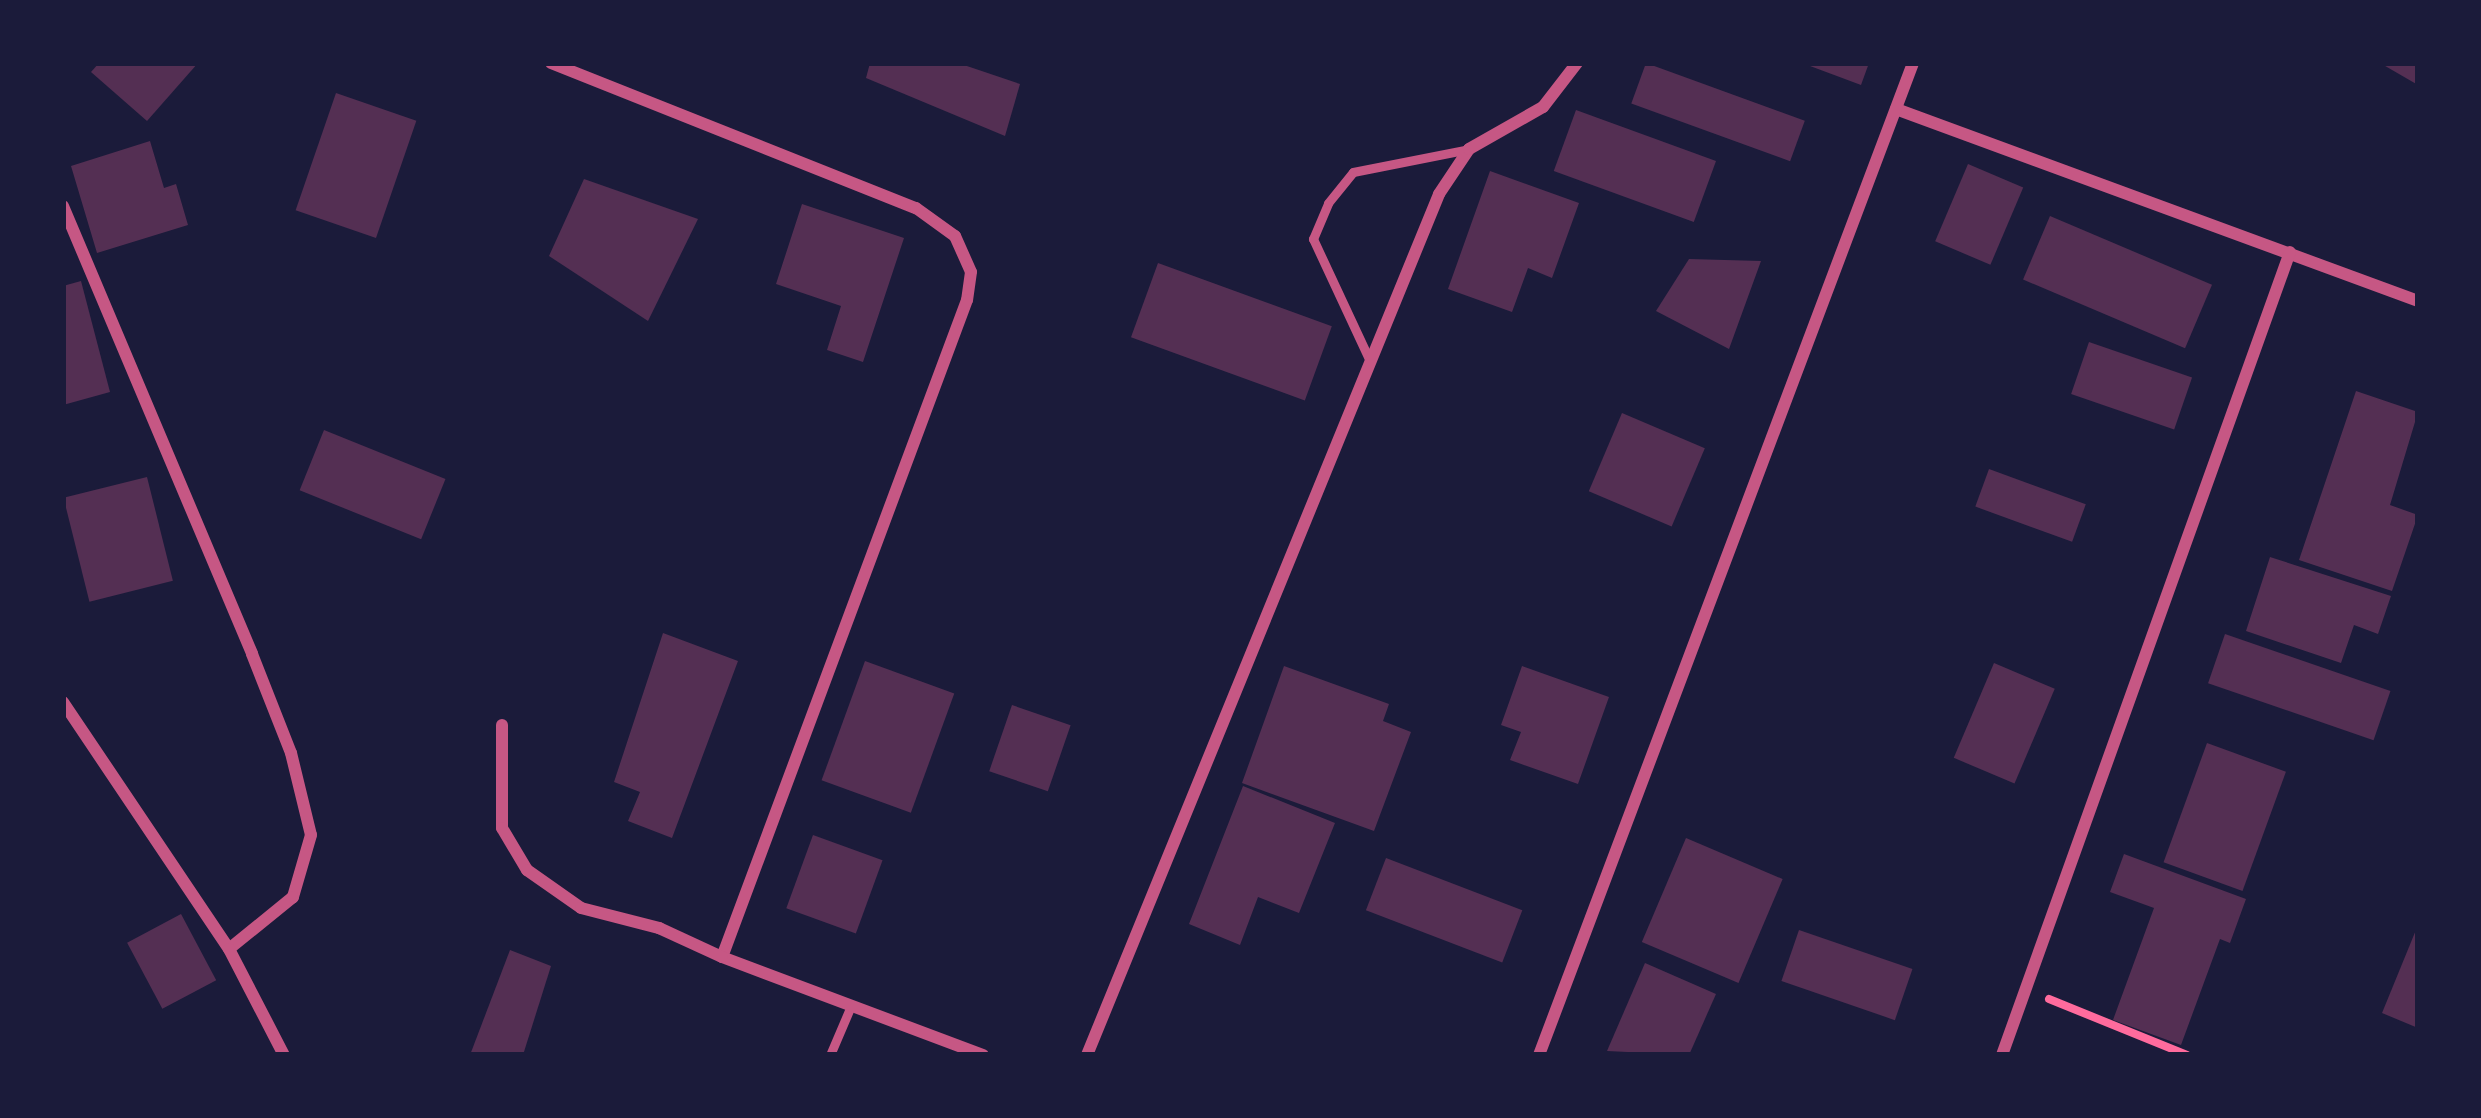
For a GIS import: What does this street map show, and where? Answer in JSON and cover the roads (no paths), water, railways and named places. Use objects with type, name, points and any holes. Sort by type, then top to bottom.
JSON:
[{"type":"street","points":[[551,63],[916,208],[955,236],[971,272],[722,957]]},
{"type":"street","points":[[1087,1055],[1439,194],[1469,149],[1543,107],[1577,63]]},
{"type":"street","points":[[1539,1055],[1913,63]]},
{"type":"street","points":[[1896,109],[2418,301]]},
{"type":"street","points":[[63,206],[259,670],[311,836],[292,897],[229,949]]},
{"type":"street","points":[[2002,1055],[2290,251]]},
{"type":"street","points":[[63,702],[229,949],[284,1055]]},
{"type":"street","points":[[502,725],[502,828],[527,870],[580,908],[659,928],[850,1008],[983,1055]]},
{"type":"lane","points":[[1370,362],[1324,277],[1313,238],[1328,203],[1353,172],[1469,149]]},
{"type":"lane","points":[[830,1055],[850,1008]]}]
